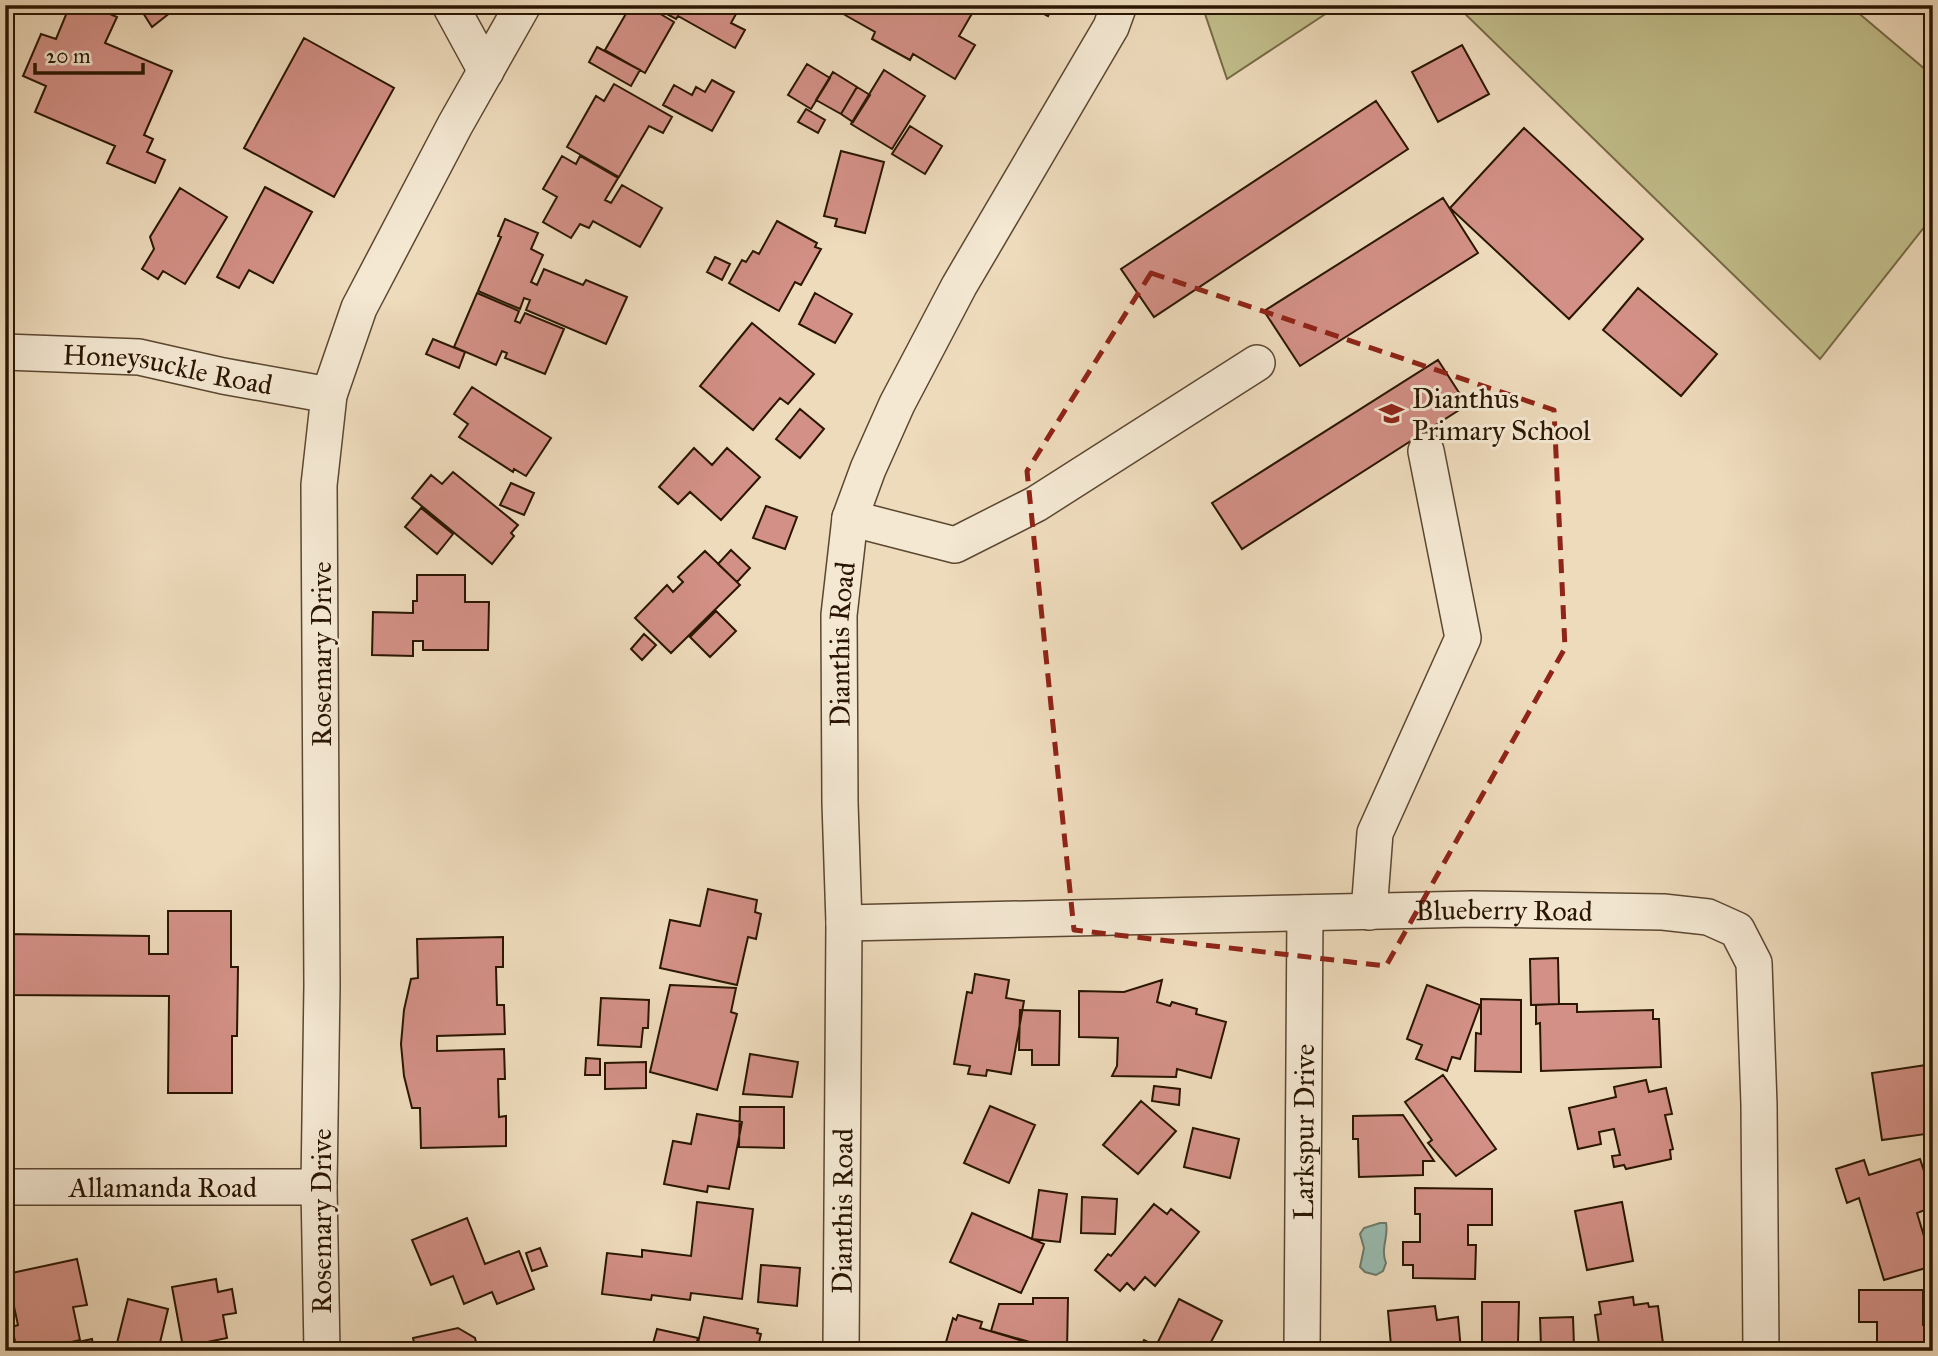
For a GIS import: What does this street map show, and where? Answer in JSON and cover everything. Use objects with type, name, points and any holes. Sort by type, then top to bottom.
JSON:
[{"type":"street","points":[[450,5],[486,71]]},
{"type":"street","name":"Rosemary Drive","points":[[322,1351],[319,1187],[322,985],[319,485],[329,395],[359,308],[523,5]]},
{"type":"street","name":"Dianthis Road","points":[[841,1351],[844,922],[839,615],[850,518],[868,469],[904,392],[959,286],[1111,27],[1119,5]]},
{"type":"street","name":"Honeysuckle Road","points":[[5,352],[139,357],[223,376],[329,395]]},
{"type":"street","points":[[850,518],[954,545],[1036,504],[1257,363]]},
{"type":"street","points":[[1369,912],[1376,834],[1463,638],[1426,451]]},
{"type":"street","name":"Blueberry Road","points":[[844,922],[1473,909],[1663,912],[1708,917],[1737,930],[1754,963],[1759,1105],[1761,1351]]},
{"type":"street","name":"Larkspur Drive","points":[[1302,1351],[1305,913]]},
{"type":"street","name":"Allamanda Road","points":[[5,1187],[319,1187]]},
{"type":"highlighted area","points":[[1151,273],[1554,410],[1565,648],[1386,966],[1074,930],[1027,471]]},
{"type":"shaded area","points":[[1202,5],[1339,5],[1227,79]]},
{"type":"shaded area","points":[[1849,5],[1933,76],[1933,216],[1820,359],[1458,7]]},
{"type":"water","points":[[1386,1223],[1386,1263],[1383,1271],[1376,1275],[1365,1272],[1360,1267],[1364,1248],[1360,1234],[1364,1228]]},
{"type":"building","points":[[70,5],[89,5],[117,17],[105,43],[172,71],[144,135],[153,139],[147,152],[165,160],[155,183],[107,163],[115,146],[35,112],[46,86],[23,76],[41,34],[56,39]]},
{"type":"building","points":[[138,5],[180,5],[152,27]]},
{"type":"building","points":[[631,5],[645,5],[674,22],[645,73],[605,50]]},
{"type":"building","points":[[650,5],[741,5],[731,23],[745,30],[735,48],[678,16],[676,19]]},
{"type":"building","points":[[851,5],[966,5],[974,10],[959,36],[975,45],[955,79],[913,54],[910,60],[872,39],[875,32],[845,15]]},
{"type":"building","points":[[1027,5],[1053,5],[1048,16]]},
{"type":"building","points":[[304,38],[394,88],[334,197],[244,148]]},
{"type":"building","points":[[1462,45],[1489,94],[1438,122],[1412,72]]},
{"type":"building","points":[[597,47],[640,70],[631,86],[589,62]]},
{"type":"building","points":[[807,64],[830,78],[811,109],[788,95]]},
{"type":"building","points":[[884,70],[925,96],[892,149],[851,124]]},
{"type":"building","points":[[833,72],[857,87],[841,114],[816,100]]},
{"type":"building","points":[[712,80],[734,92],[712,131],[663,105],[674,85],[692,95],[696,87],[705,92]]},
{"type":"building","points":[[614,84],[672,117],[663,133],[649,126],[619,177],[567,147],[596,96],[604,101]]},
{"type":"building","points":[[857,87],[870,95],[853,122],[841,114]]},
{"type":"building","points":[[1376,101],[1408,149],[1154,317],[1121,269]]},
{"type":"building","points":[[806,109],[825,120],[818,133],[798,122]]},
{"type":"building","points":[[910,126],[942,146],[925,174],[892,154]]},
{"type":"building","points":[[1524,128],[1643,239],[1569,319],[1450,208]]},
{"type":"building","points":[[841,151],[884,162],[865,233],[835,226],[837,219],[824,216]]},
{"type":"building","points":[[562,156],[576,164],[580,156],[618,178],[605,200],[611,203],[622,185],[662,208],[640,247],[593,221],[589,228],[580,224],[571,238],[543,222],[557,197],[543,189]]},
{"type":"building","points":[[265,187],[312,212],[273,283],[249,270],[239,288],[217,277]]},
{"type":"building","points":[[180,188],[227,217],[185,284],[163,271],[158,279],[142,269],[154,249],[150,237]]},
{"type":"building","points":[[1443,198],[1478,253],[1300,366],[1264,311]]},
{"type":"building","points":[[505,219],[538,233],[531,249],[543,255],[531,282],[537,285],[544,269],[583,285],[586,280],[627,297],[606,344],[526,310],[530,300],[524,298],[520,309],[478,291],[501,237],[498,236]]},
{"type":"building","points":[[777,221],[817,243],[815,247],[821,249],[801,285],[795,282],[779,311],[729,283],[742,260],[746,262],[753,251],[759,254]]},
{"type":"building","points":[[715,257],[730,264],[722,280],[707,272]]},
{"type":"building","points":[[1638,288],[1717,354],[1681,396],[1603,330]]},
{"type":"building","points":[[477,293],[519,311],[515,321],[520,323],[525,313],[564,329],[545,374],[505,358],[507,353],[502,351],[496,365],[454,347]]},
{"type":"building","points":[[815,293],[852,314],[835,343],[799,324]]},
{"type":"building","points":[[752,323],[814,374],[788,404],[780,398],[753,430],[700,386]]},
{"type":"building","points":[[433,339],[465,352],[459,368],[426,354]]},
{"type":"building","points":[[1438,360],[1467,405],[1242,549],[1212,503]]},
{"type":"building","points":[[472,387],[551,438],[526,476],[514,469],[513,472],[459,437],[468,424],[454,414]]},
{"type":"building","points":[[800,409],[824,429],[800,458],[776,439]]},
{"type":"building","points":[[694,448],[712,465],[727,448],[760,477],[721,520],[690,492],[678,504],[659,487]]},
{"type":"building","points":[[453,472],[518,525],[511,533],[514,536],[492,564],[412,498],[431,475],[442,484]]},
{"type":"building","points":[[511,483],[534,493],[524,515],[500,505]]},
{"type":"building","points":[[766,506],[797,517],[785,549],[753,538]]},
{"type":"building","points":[[421,508],[453,534],[437,554],[405,527]]},
{"type":"building","points":[[731,550],[750,568],[737,582],[718,564]]},
{"type":"building","points":[[705,551],[740,585],[671,653],[635,618],[667,585],[673,592],[683,582],[678,577]]},
{"type":"building","points":[[417,575],[465,575],[465,602],[489,602],[488,650],[423,650],[423,641],[413,641],[413,656],[372,655],[373,612],[413,613],[413,601],[417,601]]},
{"type":"building","points":[[716,611],[736,631],[710,657],[690,637]]},
{"type":"building","points":[[644,634],[656,645],[642,660],[631,649]]},
{"type":"building","points":[[708,889],[757,900],[755,912],[761,914],[756,939],[748,937],[737,985],[660,968],[670,920],[700,926]]},
{"type":"building","points":[[168,911],[231,911],[231,967],[238,967],[237,1036],[232,1036],[232,1093],[168,1093],[169,996],[5,995],[5,934],[149,936],[149,954],[168,954]]},
{"type":"building","points":[[503,937],[503,967],[496,967],[497,1005],[504,1005],[505,1034],[437,1036],[437,1051],[504,1049],[505,1079],[498,1079],[499,1117],[506,1116],[506,1146],[421,1148],[420,1108],[412,1108],[404,1076],[401,1044],[404,1010],[411,979],[418,978],[417,939]]},
{"type":"building","points":[[1558,958],[1559,1004],[1531,1005],[1530,959]]},
{"type":"building","points":[[975,974],[1009,980],[1006,998],[1024,1001],[1011,1074],[987,1070],[986,1076],[968,1074],[970,1066],[954,1064],[967,992],[972,993]]},
{"type":"building","points":[[1162,980],[1157,1002],[1170,1006],[1172,1002],[1197,1009],[1196,1014],[1226,1022],[1211,1078],[1177,1069],[1176,1077],[1112,1076],[1117,1066],[1118,1038],[1079,1037],[1079,991],[1124,992]]},
{"type":"building","points":[[670,985],[736,988],[731,1012],[737,1014],[717,1090],[650,1072]]},
{"type":"building","points":[[1427,985],[1480,1005],[1460,1059],[1452,1057],[1447,1071],[1416,1059],[1422,1045],[1407,1039]]},
{"type":"building","points":[[601,998],[649,1000],[648,1028],[643,1028],[641,1047],[598,1045]]},
{"type":"building","points":[[1481,999],[1521,1000],[1521,1072],[1475,1071],[1476,1033],[1481,1034]]},
{"type":"building","points":[[1577,1004],[1577,1012],[1653,1010],[1653,1019],[1659,1019],[1661,1067],[1541,1071],[1540,1023],[1536,1024],[1536,1005]]},
{"type":"building","points":[[1020,1010],[1060,1011],[1059,1065],[1032,1065],[1032,1050],[1019,1050]]},
{"type":"building","points":[[750,1054],[798,1062],[792,1097],[743,1094]]},
{"type":"building","points":[[586,1058],[600,1059],[600,1075],[585,1075]]},
{"type":"building","points":[[646,1062],[646,1088],[605,1089],[605,1063]]},
{"type":"building","points":[[1933,1064],[1933,1133],[1882,1140],[1872,1073]]},
{"type":"building","points":[[1443,1075],[1496,1149],[1456,1176],[1428,1143],[1432,1140],[1405,1102]]},
{"type":"building","points":[[1646,1080],[1649,1092],[1666,1088],[1672,1114],[1665,1115],[1673,1149],[1670,1150],[1671,1159],[1626,1169],[1624,1165],[1614,1167],[1612,1156],[1620,1155],[1614,1129],[1599,1132],[1601,1144],[1578,1149],[1569,1108],[1616,1097],[1614,1087]]},
{"type":"building","points":[[1154,1086],[1180,1089],[1179,1105],[1152,1101]]},
{"type":"building","points":[[1141,1101],[1176,1131],[1138,1174],[1103,1145]]},
{"type":"building","points":[[990,1106],[1035,1125],[1009,1183],[964,1163]]},
{"type":"building","points":[[740,1107],[784,1107],[784,1148],[739,1147]]},
{"type":"building","points":[[697,1114],[742,1122],[729,1189],[708,1186],[707,1192],[664,1184],[673,1141],[691,1144]]},
{"type":"building","points":[[1403,1115],[1434,1161],[1423,1161],[1423,1175],[1359,1177],[1358,1139],[1353,1139],[1353,1116]]},
{"type":"building","points":[[1193,1128],[1239,1139],[1230,1178],[1184,1167]]},
{"type":"building","points":[[1920,1159],[1931,1192],[1925,1193],[1930,1208],[1917,1213],[1933,1266],[1884,1280],[1859,1198],[1847,1203],[1836,1169],[1864,1160],[1869,1175]]},
{"type":"building","points":[[1415,1188],[1492,1189],[1492,1225],[1468,1225],[1468,1245],[1476,1245],[1475,1279],[1413,1278],[1413,1265],[1403,1265],[1403,1242],[1420,1242],[1420,1214],[1415,1214]]},
{"type":"building","points":[[1039,1190],[1067,1194],[1060,1242],[1032,1239]]},
{"type":"building","points":[[1082,1197],[1117,1199],[1115,1234],[1081,1233]]},
{"type":"building","points":[[697,1202],[753,1209],[742,1299],[691,1293],[690,1300],[652,1295],[651,1300],[602,1294],[607,1253],[642,1257],[642,1250],[691,1256]]},
{"type":"building","points":[[1622,1202],[1633,1261],[1587,1270],[1575,1211]]},
{"type":"building","points":[[1154,1204],[1167,1214],[1171,1209],[1199,1232],[1155,1286],[1145,1277],[1134,1290],[1127,1283],[1120,1291],[1095,1270],[1108,1254],[1111,1256]]},
{"type":"building","points":[[972,1213],[1044,1244],[1021,1293],[950,1262]]},
{"type":"building","points":[[467,1218],[485,1264],[519,1251],[534,1289],[497,1304],[492,1292],[464,1304],[453,1276],[431,1285],[412,1240]]},
{"type":"building","points":[[540,1248],[547,1266],[532,1271],[526,1253]]},
{"type":"building","points":[[77,1259],[87,1305],[73,1307],[80,1340],[32,1351],[17,1351],[12,1327],[18,1325],[7,1274]]},
{"type":"building","points":[[761,1265],[800,1268],[797,1306],[758,1302]]},
{"type":"building","points":[[216,1279],[218,1292],[232,1289],[236,1313],[223,1315],[227,1338],[183,1347],[172,1287]]},
{"type":"building","points":[[1859,1290],[1923,1290],[1923,1325],[1933,1325],[1933,1345],[1924,1345],[1924,1351],[1877,1351],[1877,1322],[1859,1322]]},
{"type":"building","points":[[1633,1297],[1634,1305],[1648,1303],[1649,1307],[1658,1306],[1664,1351],[1600,1351],[1595,1315],[1601,1314],[1599,1302]]},
{"type":"building","points":[[1033,1298],[1068,1298],[1067,1351],[1046,1351],[1047,1347],[991,1331],[999,1304],[1033,1304]]},
{"type":"building","points":[[128,1299],[168,1309],[158,1351],[115,1351]]},
{"type":"building","points":[[1179,1299],[1222,1321],[1211,1342],[1220,1346],[1217,1351],[1138,1351],[1144,1340],[1156,1346]]},
{"type":"building","points":[[1482,1302],[1519,1302],[1518,1343],[1482,1343]]},
{"type":"building","points":[[1435,1306],[1437,1320],[1458,1317],[1461,1351],[1387,1351],[1386,1347],[1391,1346],[1388,1311]]},
{"type":"building","points":[[958,1315],[982,1322],[980,1328],[1036,1345],[1034,1351],[934,1351],[935,1346],[944,1349],[953,1318],[956,1320]]},
{"type":"building","points":[[704,1317],[758,1329],[757,1333],[761,1334],[757,1351],[696,1351]]},
{"type":"building","points":[[1573,1317],[1574,1346],[1541,1347],[1540,1318]]},
{"type":"building","points":[[458,1328],[475,1338],[478,1351],[416,1351],[413,1338]]},
{"type":"building","points":[[657,1329],[698,1338],[694,1351],[651,1351]]},
{"type":"building","points":[[92,1339],[94,1351],[37,1351]]},
{"type":"building","points":[[1482,1346],[1502,1347],[1502,1351],[1482,1351]]},
{"type":"place","name":"Dianthus Primary School","points":[[1392,414]]}]
